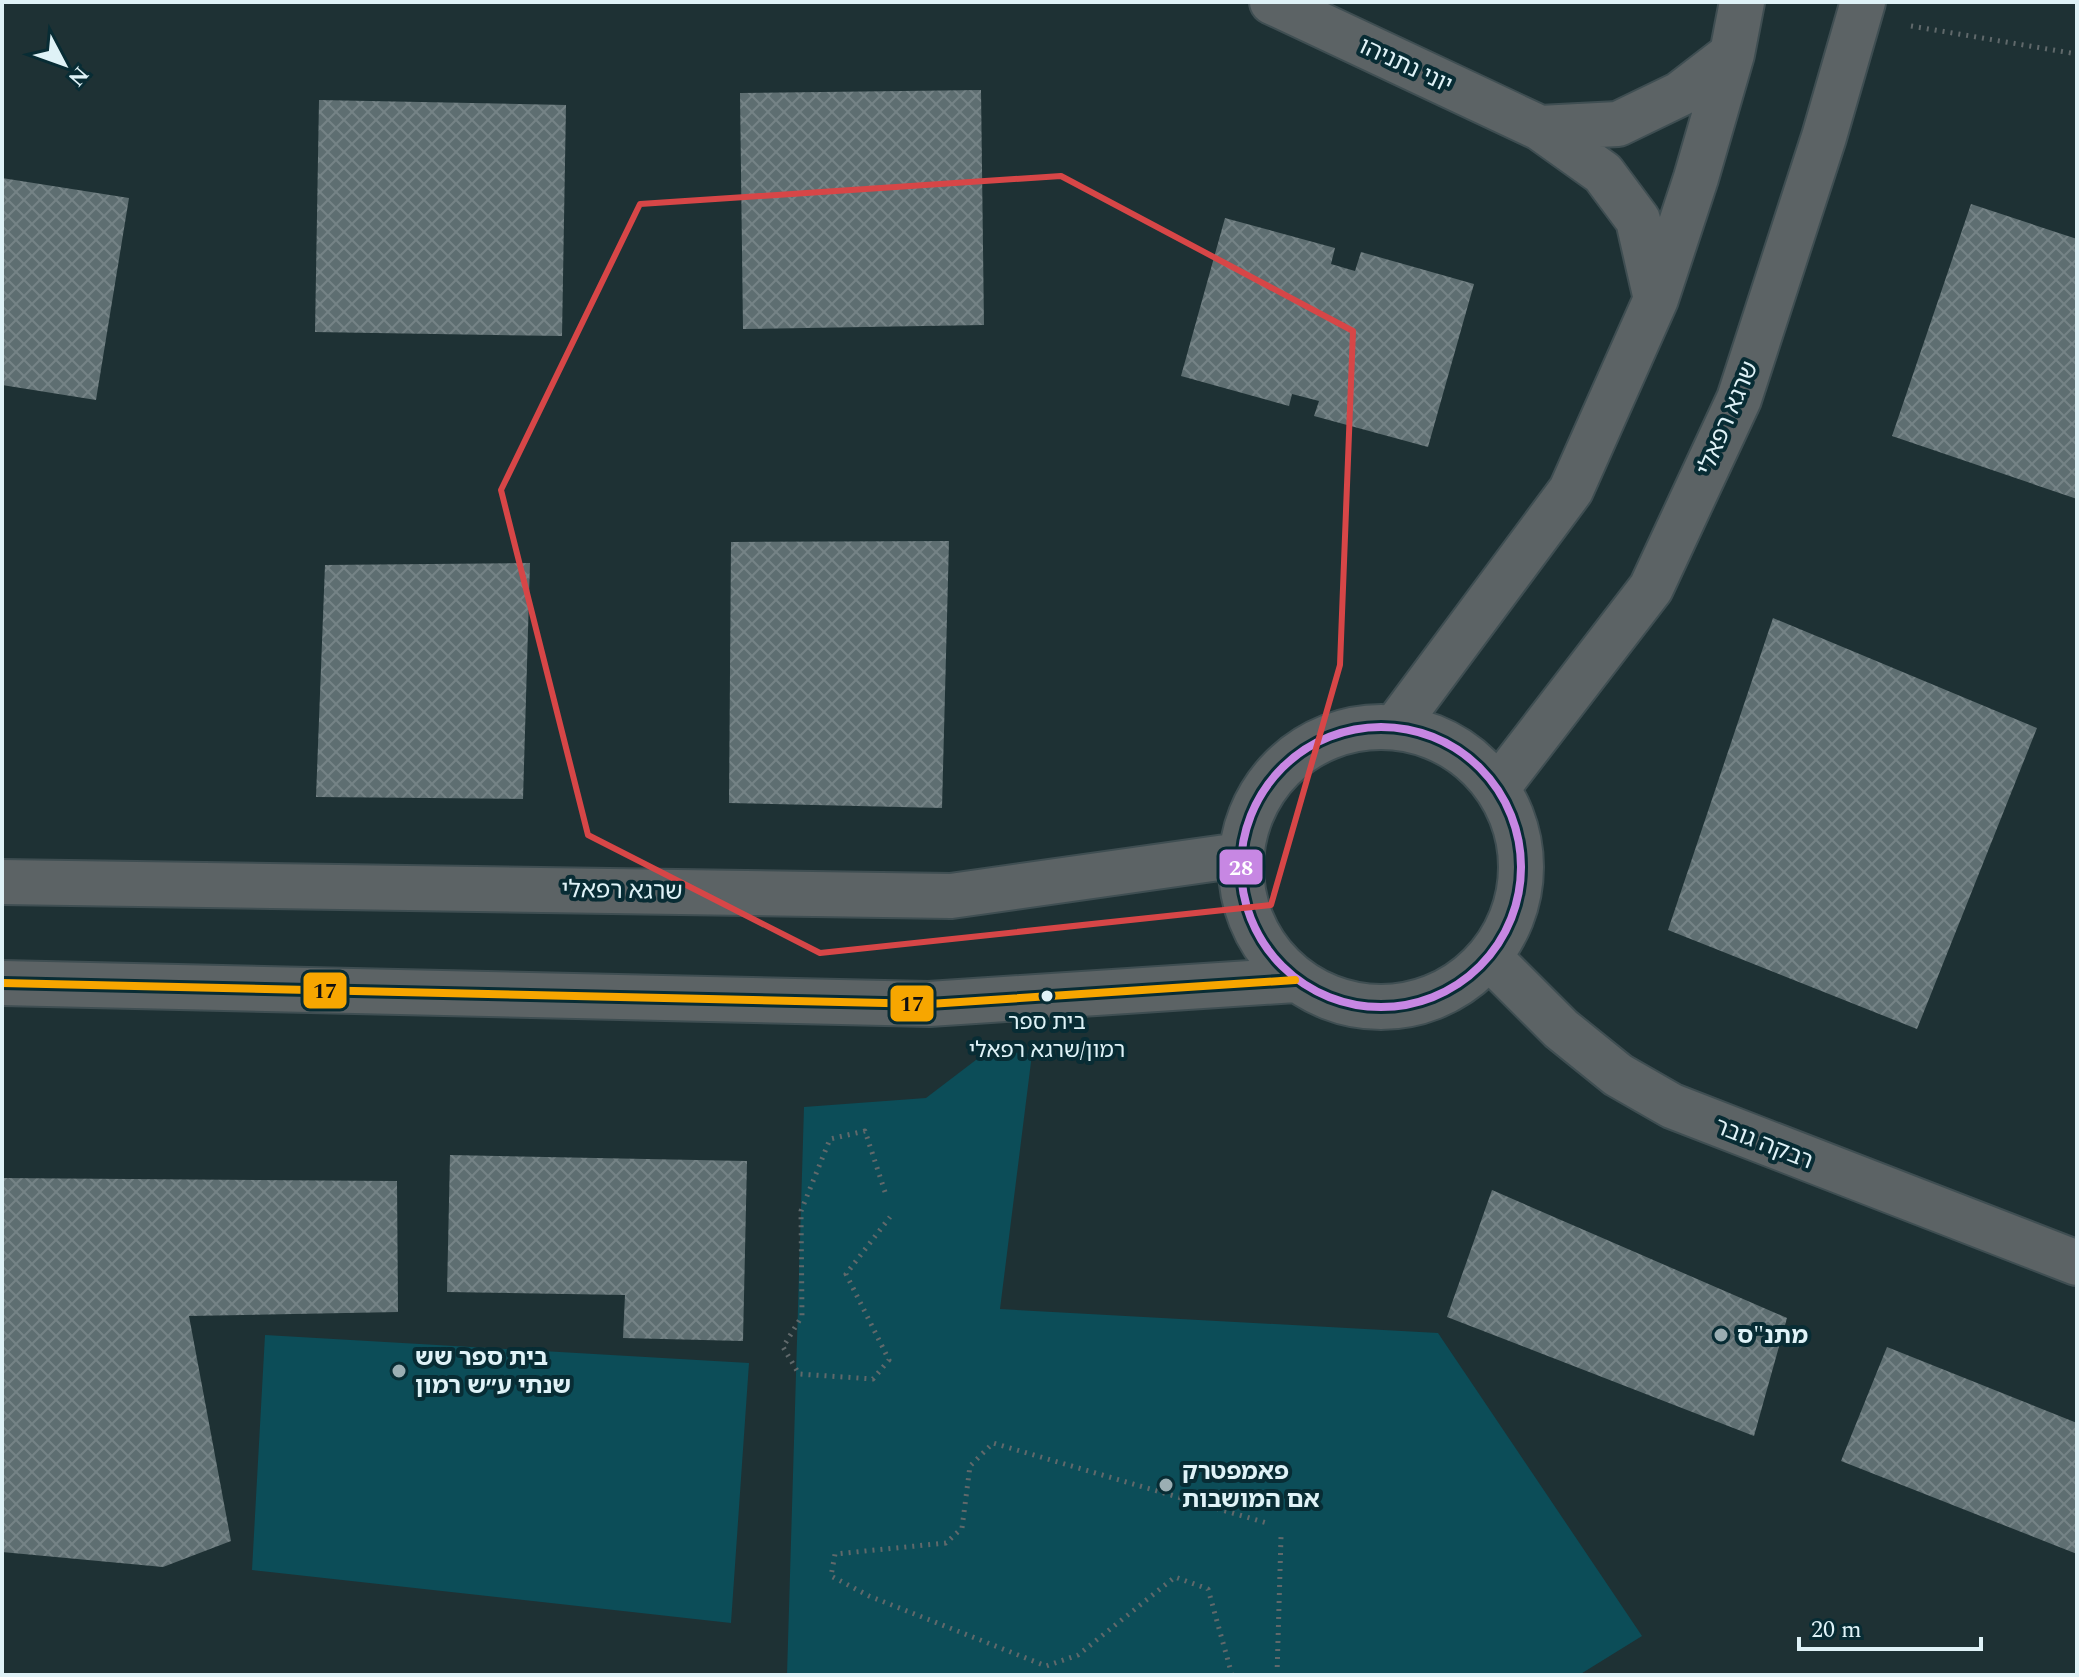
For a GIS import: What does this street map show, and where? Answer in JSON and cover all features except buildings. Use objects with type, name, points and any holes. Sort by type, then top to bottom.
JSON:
[{"type":"street","name":"יוני נתניהו","points":[[1272,2],[1540,128],[1603,173],[1638,220],[1656,299]]},
{"type":"street","points":[[1396,726],[1571,490],[1656,299],[1732,54],[1742,2]]},
{"type":"street","name":"שרגא רפאלי","points":[[1498,787],[1651,588],[1739,399],[1824,137],[1861,9]]},
{"type":"street","name":"יוני נתניהו","points":[[1540,128],[1618,124],[1680,94],[1732,54]]},
{"type":"street","points":[[1396,726],[1435,736],[1470,758],[1498,787],[1517,828],[1522,873],[1512,918],[1490,958],[1457,986],[1417,1004],[1375,1009],[1332,1000],[1295,980],[1262,946],[1244,903],[1240,855],[1250,812],[1274,774],[1309,745],[1351,729],[1396,726]]},
{"type":"street","name":"שרגא רפאלי","points":[[2,882],[951,896],[1240,855]]},
{"type":"street","name":"רבקה גובר","points":[[1490,958],[1561,1029],[1618,1075],[1672,1106],[2077,1263]]},
{"type":"street","points":[[2,983],[929,1004],[1295,980]]},
{"type":"path","points":[[1861,9],[2077,54]]},
{"type":"path","points":[[885,1192],[865,1131],[830,1139],[801,1211],[802,1316],[783,1347],[799,1374],[873,1379],[889,1360],[846,1274],[890,1217]]},
{"type":"path","points":[[1232,1675],[1208,1589],[1175,1577],[1078,1655],[1046,1666],[869,1596],[831,1576],[835,1554],[946,1543],[962,1528],[970,1466],[993,1443],[1270,1524]]},
{"type":"path","points":[[1277,1675],[1281,1537]]},
{"type":"highlighted area","points":[[1061,176],[1353,331],[1340,665],[1271,905],[820,953],[588,835],[501,490],[640,204]]},
{"type":"shaded area","name":"פאמפטרק אם המושבות","points":[[989,1050],[1032,1054],[1000,1309],[1438,1333],[1642,1636],[1579,1675],[787,1675],[804,1107],[926,1098]]},
{"type":"shaded area","points":[[265,1335],[749,1363],[731,1623],[252,1570]]},
{"type":"transit line","name":"28","points":[[1367,727],[1395,727],[1447,743],[1470,758],[1490,778],[1511,813],[1519,840],[1521,867],[1519,894],[1511,921],[1490,956],[1470,976],[1447,991],[1422,1001],[1395,1007],[1367,1007],[1315,991],[1292,976],[1272,956],[1257,933],[1247,908],[1241,881],[1241,853],[1257,801],[1272,778],[1292,758],[1315,743],[1340,733],[1367,727]]},
{"type":"transit line","name":"17","points":[[2,983],[929,1004],[1295,980]]},
{"type":"place","name":"בית ספר רמון/שרגא רפאלי","points":[[1047,996]]},
{"type":"place","name":"מתנ\"ס","points":[[1721,1335]]},
{"type":"place","name":"בית ספר שש שנתי ע״ש רמון","points":[[399,1371]]},
{"type":"place","name":"פאמפטרק אם המושבות","points":[[1166,1485]]}]
